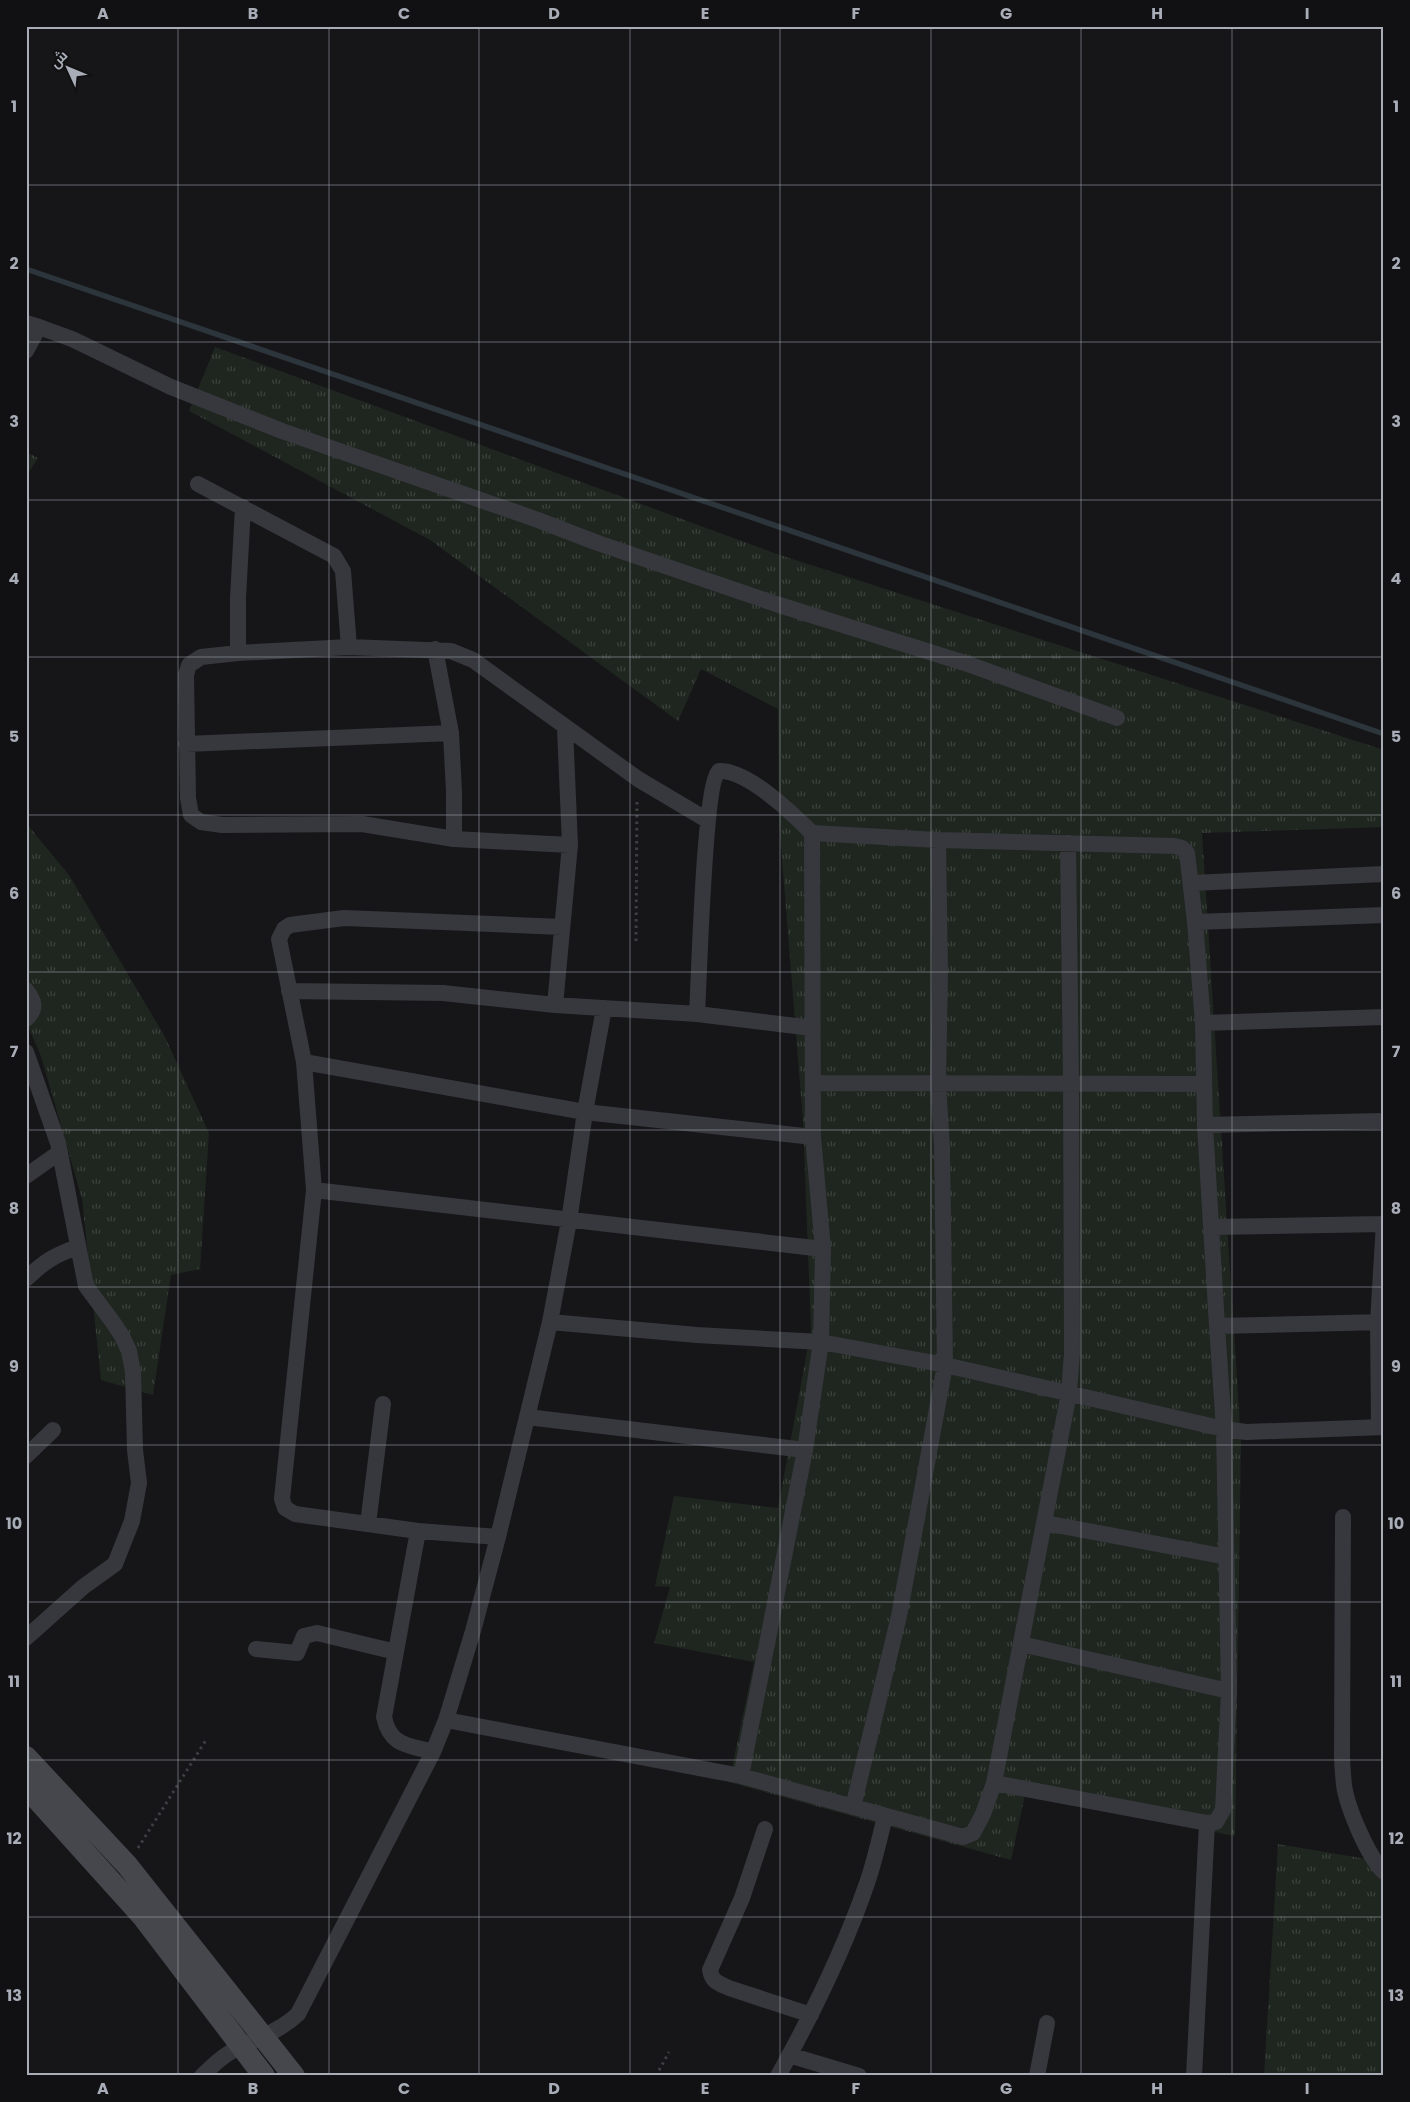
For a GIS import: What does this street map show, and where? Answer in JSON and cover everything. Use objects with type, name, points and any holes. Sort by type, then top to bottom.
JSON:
[{"type":"street","points":[[26,351],[32,325],[72,339],[171,387],[282,431],[538,520],[595,542],[776,604],[968,664],[1118,718]]},
{"type":"street","points":[[198,484],[334,556],[343,571],[349,647]]},
{"type":"street","points":[[238,653],[238,598],[243,508]]},
{"type":"street","points":[[570,845],[454,840],[362,824],[222,825],[201,822],[192,815],[188,798],[186,675],[189,665],[201,657],[349,647],[451,651],[473,660],[564,728],[638,779],[707,820]]},
{"type":"street","points":[[435,649],[451,733],[454,840]]},
{"type":"street","points":[[555,1004],[570,845],[564,728]]},
{"type":"street","points":[[186,744],[451,733]]},
{"type":"street","points":[[697,1014],[707,820],[715,774],[722,770],[732,772],[785,805],[812,833],[938,840],[1175,846],[1182,848],[1186,853],[1192,883],[1203,1023],[1205,1125],[1216,1326],[1224,1429],[1228,1691],[1223,1810],[1216,1822],[1207,1823],[994,1783]]},
{"type":"street","points":[[741,1776],[805,1450],[821,1342],[823,1248],[813,1137],[812,833]]},
{"type":"street","points":[[853,1807],[898,1616],[945,1365],[942,1147],[938,1083],[940,974],[938,840]]},
{"type":"street","points":[[446,1720],[741,1776],[963,1837],[968,1837],[973,1833],[983,1814],[994,1783],[1069,1393],[1072,1353],[1068,843]]},
{"type":"street","points":[[1192,883],[1384,874]]},
{"type":"street","points":[[1195,922],[1384,915]]},
{"type":"street","points":[[498,1537],[418,1531],[295,1514],[285,1508],[282,1499],[314,1190],[304,1062],[288,991],[279,939],[284,929],[290,925],[344,918],[562,927]]},
{"type":"street","points":[[26,990],[35,1006],[32,1013],[26,1019]]},
{"type":"street","points":[[288,991],[443,993],[555,1004],[697,1014],[812,1028]]},
{"type":"street","points":[[202,2076],[218,2061],[242,2046],[264,2038],[284,2026],[298,2014],[433,1752],[446,1720],[473,1631],[498,1537],[550,1322],[604,1008]]},
{"type":"street","points":[[1203,1023],[1384,1017]]},
{"type":"street","points":[[26,1052],[60,1152],[86,1286],[112,1321],[129,1351],[133,1372],[135,1450],[139,1483],[129,1528],[115,1564],[84,1587],[26,1638]]},
{"type":"street","points":[[304,1062],[585,1112],[813,1137]]},
{"type":"street","points":[[813,1083],[1204,1084]]},
{"type":"street","points":[[1205,1125],[1384,1121]]},
{"type":"street","points":[[26,1176],[60,1152]]},
{"type":"street","points":[[314,1190],[823,1248]]},
{"type":"street","points":[[550,1322],[697,1335],[821,1342],[945,1365],[1224,1429],[1246,1432],[1381,1426],[1381,1322],[1384,1224],[1212,1227]]},
{"type":"street","points":[[26,1279],[43,1263],[57,1254],[78,1248]]},
{"type":"street","points":[[1216,1326],[1381,1322]]},
{"type":"street","points":[[368,1524],[383,1404]]},
{"type":"street","points":[[527,1417],[805,1450]]},
{"type":"street","points":[[26,1456],[53,1430]]},
{"type":"street","points":[[1343,1517],[1342,1754],[1344,1787],[1355,1822],[1372,1855],[1384,1872]]},
{"type":"street","points":[[1045,1523],[1227,1557]]},
{"type":"street","points":[[418,1531],[384,1717],[386,1730],[397,1742],[433,1752]]},
{"type":"street","points":[[256,1649],[297,1653],[304,1636],[317,1633],[396,1652]]},
{"type":"street","points":[[1021,1644],[1228,1691]]},
{"type":"street","points":[[26,1757],[127,1865],[294,2076]]},
{"type":"street","points":[[26,1787],[144,1918],[264,2076]]},
{"type":"street","points":[[778,2076],[834,1968],[867,1886],[885,1817]]},
{"type":"street","points":[[1194,2076],[1207,1823]]},
{"type":"street","points":[[765,1829],[742,1898],[710,1970],[712,1978],[716,1982],[729,1988],[811,2015]]},
{"type":"street","points":[[1037,2076],[1047,2023]]},
{"type":"street","points":[[790,2055],[859,2076]]},
{"type":"path","points":[[636,941],[638,779]]},
{"type":"path","points":[[127,1865],[206,1740]]},
{"type":"path","points":[[656,2076],[669,2052]]},
{"type":"green space","points":[[215,347],[777,554],[1384,750],[1384,827],[1202,833],[1241,1441],[1235,1836],[1025,1795],[1011,1860],[729,1782],[754,1662],[654,1643],[670,1587],[655,1586],[674,1496],[778,1508],[811,1330],[803,1121],[779,821],[778,709],[701,669],[678,721],[430,540],[189,411]]},
{"type":"green space","points":[[26,452],[38,458],[26,476]]},
{"type":"green space","points":[[26,823],[69,875],[164,1035],[209,1133],[200,1269],[171,1275],[153,1395],[101,1380],[82,1199],[41,1056],[26,1022]]},
{"type":"green space","points":[[1278,1844],[1384,1862],[1384,2076],[1264,2076]]},
{"type":"waterway","points":[[26,269],[1384,734]]}]
